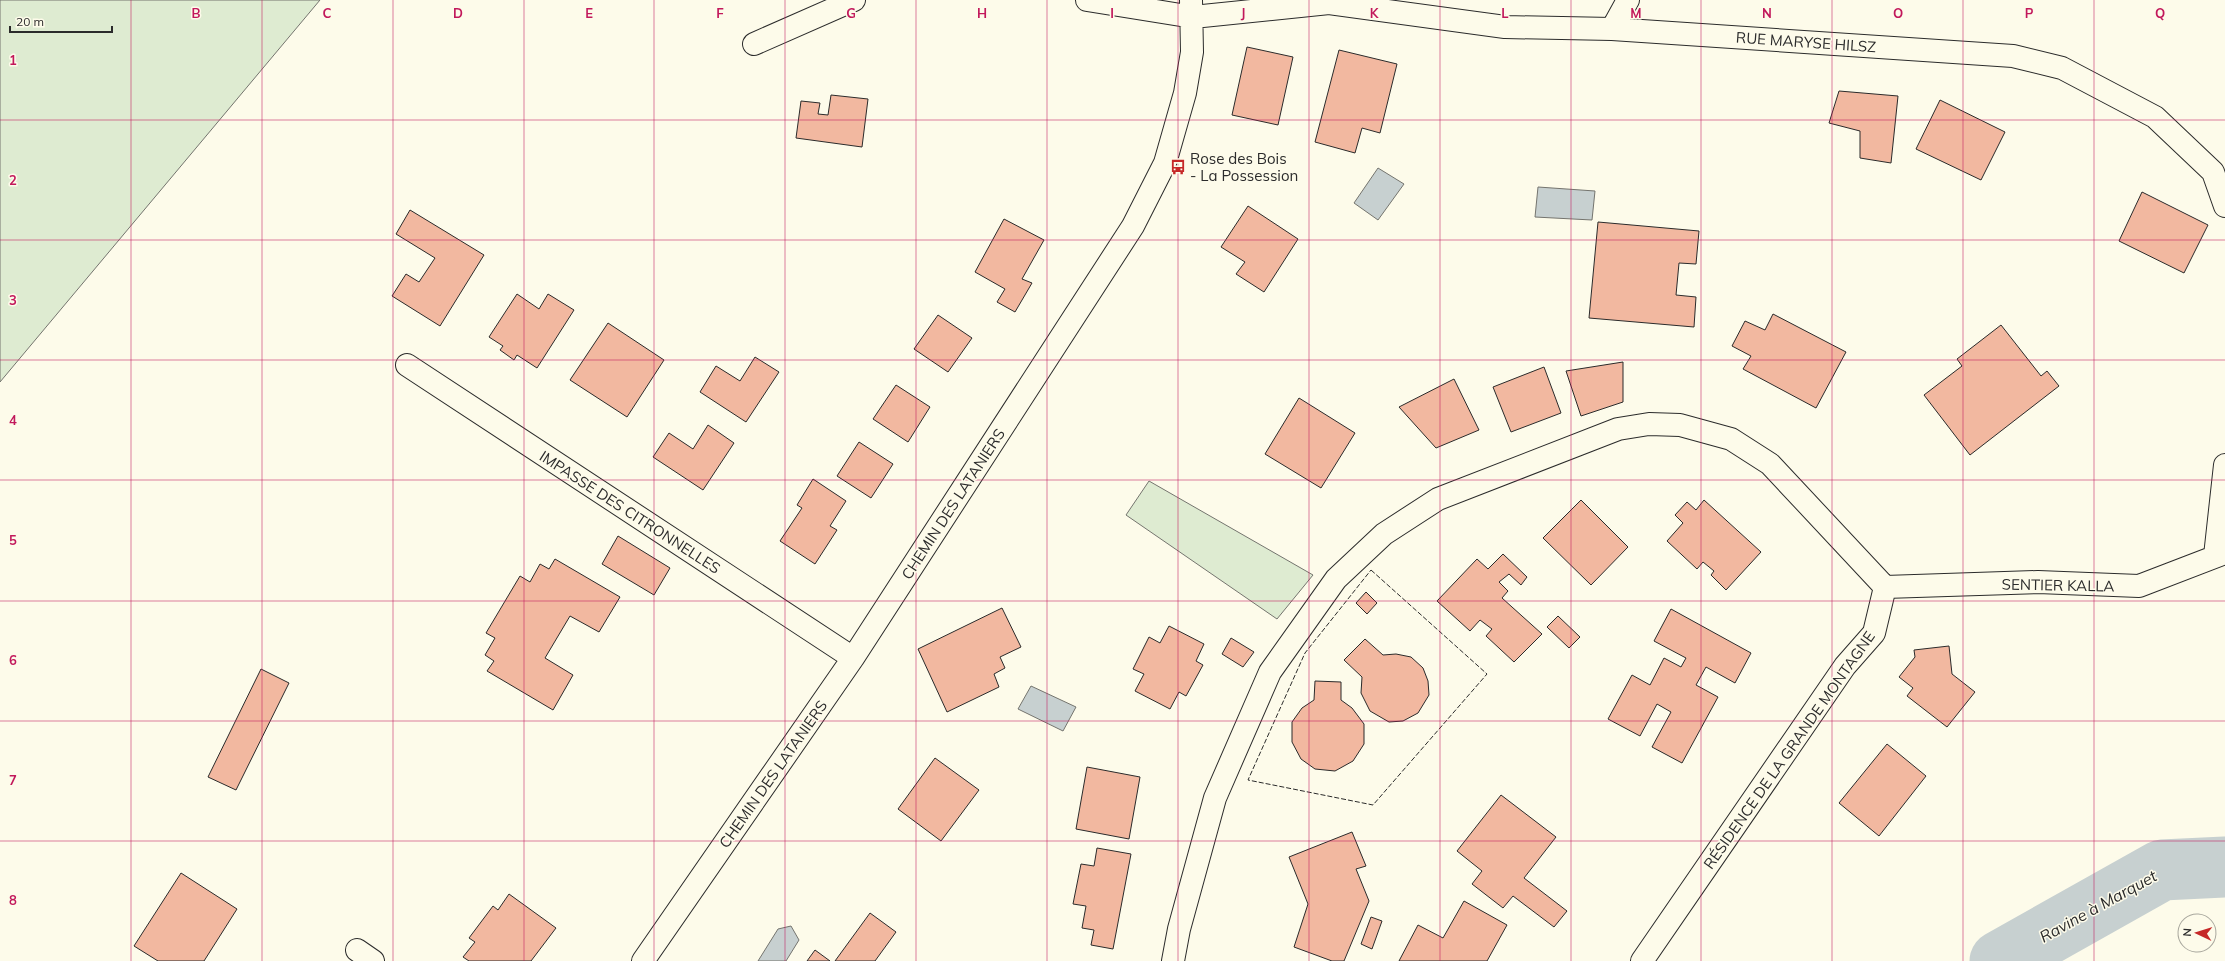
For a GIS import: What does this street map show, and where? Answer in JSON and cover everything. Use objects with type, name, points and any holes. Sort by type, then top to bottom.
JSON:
[{"type":"street","points":[[754,44],[854,0]]},
{"type":"street","points":[[1087,0],[1192,8]]},
{"type":"street","points":[[1612,30],[1628,0]]},
{"type":"street","name":"RUE MARYSE HILSZ","points":[[1192,8],[1329,1],[1505,27],[1612,30],[2012,56],[2062,68],[2155,117],[2213,172],[2225,206]]},
{"type":"street","name":"CHEMIN DES LATANIERS","points":[[643,961],[853,658],[1136,219],[1165,163],[1185,93],[1192,52],[1192,8]]},
{"type":"street","name":"IMPASSE DES CITRONNELLES","points":[[407,366],[853,658]]},
{"type":"street","points":[[1173,961],[1179,929],[1215,798],[1270,672],[1336,578],[1384,534],[1438,499],[1618,429],[1649,424],[1680,425],[1731,439],[1770,464],[1885,587]]},
{"type":"street","points":[[2220,554],[2225,465]]},
{"type":"street","name":"SENTIER KALLA","points":[[1885,587],[2038,582],[2139,586],[2220,554]]},
{"type":"street","name":"RÉSIDENCE DE LA GRANDE MONTAGNE","points":[[1642,961],[1845,666],[1874,633],[1885,587]]},
{"type":"green space","points":[[0,0],[320,0],[0,382]]},
{"type":"green space","points":[[1149,481],[1313,575],[1277,619],[1126,515]]},
{"type":"shaded area","points":[[1378,168],[1404,184],[1378,220],[1354,203]]},
{"type":"shaded area","points":[[1538,187],[1595,191],[1592,220],[1535,217]]},
{"type":"shaded area","points":[[1031,686],[1076,707],[1063,731],[1018,709]]},
{"type":"shaded area","points":[[791,926],[799,940],[786,961],[758,961],[778,929]]},
{"type":"building","points":[[1247,47],[1293,57],[1278,125],[1232,115]]},
{"type":"building","points":[[1339,50],[1397,64],[1380,133],[1362,128],[1355,153],[1315,142]]},
{"type":"building","points":[[1839,91],[1898,96],[1891,163],[1860,158],[1860,131],[1829,123]]},
{"type":"building","points":[[831,95],[868,99],[862,147],[796,138],[801,101],[820,103],[818,114],[828,115]]},
{"type":"building","points":[[1940,100],[2005,132],[1981,180],[1916,149]]},
{"type":"building","points":[[2142,192],[2208,225],[2184,273],[2119,241]]},
{"type":"building","points":[[1248,206],[1298,239],[1264,292],[1236,274],[1245,262],[1221,247]]},
{"type":"building","points":[[410,210],[484,255],[440,326],[392,296],[406,274],[419,282],[435,258],[396,234]]},
{"type":"building","points":[[1004,219],[1044,240],[1022,279],[1032,283],[1015,312],[997,302],[1005,289],[975,272]]},
{"type":"building","points":[[1598,222],[1699,231],[1696,264],[1679,263],[1676,295],[1696,297],[1694,327],[1589,318]]},
{"type":"building","points":[[517,294],[539,309],[548,294],[574,310],[537,368],[517,355],[514,360],[500,350],[503,346],[489,337]]},
{"type":"building","points":[[1773,314],[1846,352],[1816,408],[1743,369],[1751,356],[1732,346],[1745,321],[1765,330]]},
{"type":"building","points":[[938,315],[972,338],[948,372],[914,349]]},
{"type":"building","points":[[608,323],[664,360],[627,417],[570,380]]},
{"type":"building","points":[[2001,325],[2041,376],[2047,371],[2059,386],[1970,455],[1924,395],[1962,366],[1957,359]]},
{"type":"building","points":[[755,357],[779,372],[746,422],[700,392],[716,366],[740,381]]},
{"type":"building","points":[[1623,362],[1623,402],[1581,416],[1566,371]]},
{"type":"building","points":[[1544,367],[1561,413],[1511,432],[1493,387]]},
{"type":"building","points":[[1454,379],[1479,430],[1436,448],[1399,407]]},
{"type":"building","points":[[896,385],[930,407],[908,442],[873,419]]},
{"type":"building","points":[[1299,398],[1355,433],[1321,488],[1265,454]]},
{"type":"building","points":[[708,425],[734,443],[703,490],[653,457],[669,433],[693,449]]},
{"type":"building","points":[[859,442],[893,464],[871,498],[837,476]]},
{"type":"building","points":[[813,479],[846,501],[830,526],[837,530],[815,564],[780,541],[802,508],[797,505]]},
{"type":"building","points":[[1581,500],[1628,547],[1591,585],[1543,538]]},
{"type":"building","points":[[1704,500],[1761,552],[1726,590],[1711,575],[1714,571],[1703,562],[1697,569],[1667,541],[1683,523],[1675,515],[1687,502],[1696,510]]},
{"type":"building","points":[[618,536],[670,568],[654,595],[602,564]]},
{"type":"building","points":[[1503,554],[1527,577],[1521,585],[1509,574],[1499,582],[1508,591],[1502,598],[1542,634],[1514,662],[1486,636],[1492,629],[1480,620],[1470,631],[1437,601],[1477,559],[1488,569]]},
{"type":"building","points":[[555,559],[620,597],[599,632],[570,616],[545,658],[573,675],[553,710],[487,671],[494,661],[485,655],[495,638],[486,633],[520,576],[530,582],[540,564],[549,569]]},
{"type":"building","points":[[1366,592],[1377,603],[1367,614],[1356,603]]},
{"type":"building","points":[[1002,608],[1021,647],[1000,657],[1005,668],[994,674],[999,687],[947,712],[918,649]]},
{"type":"building","points":[[1671,609],[1751,653],[1735,683],[1706,667],[1696,685],[1718,697],[1682,763],[1652,747],[1671,712],[1657,704],[1640,736],[1608,719],[1632,675],[1650,685],[1664,658],[1681,667],[1686,658],[1654,641]]},
{"type":"building","points":[[1558,616],[1580,637],[1569,648],[1547,627]]},
{"type":"building","points":[[1169,626],[1204,644],[1196,661],[1203,665],[1186,696],[1179,692],[1170,709],[1135,691],[1144,674],[1133,669],[1149,637],[1160,643]]},
{"type":"building","points":[[1231,638],[1254,652],[1243,667],[1222,654]]},
{"type":"building","points":[[1365,639],[1383,655],[1396,654],[1411,657],[1423,668],[1428,681],[1429,695],[1418,713],[1403,721],[1389,722],[1370,711],[1361,693],[1362,677],[1344,660]]},
{"type":"building","points":[[1949,646],[1952,674],[1975,692],[1947,727],[1907,696],[1913,688],[1899,677],[1915,657],[1914,650]]},
{"type":"building","points":[[261,669],[289,683],[236,790],[208,777]]},
{"type":"building","points":[[1315,681],[1341,682],[1341,700],[1352,708],[1364,724],[1364,744],[1353,761],[1335,771],[1315,769],[1301,759],[1292,742],[1292,722],[1302,708],[1314,700]]},
{"type":"building","points":[[1887,744],[1926,776],[1879,836],[1839,803]]},
{"type":"building","points":[[935,758],[979,790],[941,841],[898,809]]},
{"type":"building","points":[[1087,767],[1140,777],[1129,839],[1076,829]]},
{"type":"building","points":[[1501,795],[1556,837],[1524,878],[1567,911],[1554,927],[1513,896],[1503,908],[1472,884],[1482,871],[1457,851]]},
{"type":"building","points":[[1352,832],[1366,866],[1356,869],[1369,901],[1344,961],[1332,961],[1294,947],[1308,904],[1289,857]]},
{"type":"building","points":[[1097,848],[1131,854],[1113,949],[1091,945],[1094,930],[1082,928],[1086,906],[1073,904],[1081,864],[1094,866]]},
{"type":"building","points":[[181,873],[237,909],[204,961],[158,961],[134,946]]},
{"type":"building","points":[[509,894],[556,928],[531,961],[469,961],[463,957],[475,942],[469,938],[493,906],[498,910]]},
{"type":"building","points":[[1464,901],[1507,925],[1487,961],[1399,961],[1418,925],[1443,938]]},
{"type":"building","points":[[870,913],[896,932],[875,961],[835,961]]},
{"type":"building","points":[[1371,917],[1382,921],[1372,949],[1361,944]]},
{"type":"building","points":[[815,950],[830,961],[807,961]]},
{"type":"waterway","name":"Ravine à Marquet","points":[[2000,961],[2162,870],[2225,867]]},
{"type":"fence","points":[[1371,570],[1487,674],[1373,805],[1248,780],[1305,653],[1371,570]]},
{"type":"place","name":"Rose des Bois - La Possession","points":[[1178,167]]}]
